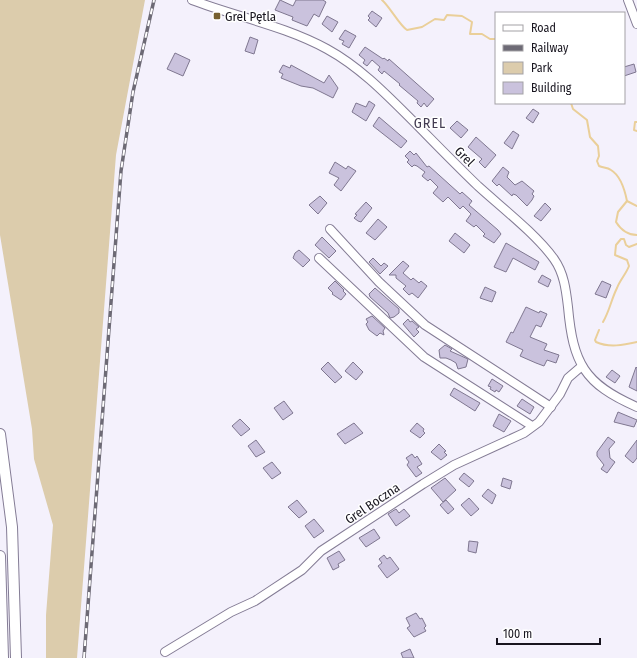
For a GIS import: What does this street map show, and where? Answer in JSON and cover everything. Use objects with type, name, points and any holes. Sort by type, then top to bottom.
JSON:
[{"type":"main road","points":[[0,434],[12,527],[16,658]]},
{"type":"main road","points":[[0,556],[3,658]]},
{"type":"street","name":"Grel","points":[[192,0],[312,41],[343,59],[382,91],[549,252],[555,261],[565,286],[572,341],[582,366],[597,384],[607,392],[637,406]]},
{"type":"street","points":[[628,0],[637,24]]},
{"type":"street","points":[[330,228],[379,282],[425,325],[551,407]]},
{"type":"street","points":[[319,258],[424,357],[532,426]]},
{"type":"street","name":"Grel Boczna","points":[[165,652],[231,612],[255,601],[302,570],[321,551],[423,484],[454,466],[524,433],[539,422],[551,407],[568,378],[582,366]]},
{"type":"green space","points":[[0,0],[145,0],[116,155],[77,658],[46,658],[46,615],[53,525],[34,459],[32,429],[0,235]]},
{"type":"building","points":[[280,0],[293,6],[296,0],[323,0],[326,2],[319,17],[314,14],[307,26],[292,20],[293,17],[275,10]]},
{"type":"building","points":[[372,11],[382,18],[376,27],[368,20],[370,18],[368,16]]},
{"type":"building","points":[[327,16],[338,22],[332,32],[322,24]]},
{"type":"building","points":[[345,30],[356,36],[349,48],[342,44],[344,41],[339,39]]},
{"type":"building","points":[[250,37],[258,40],[254,54],[245,51]]},
{"type":"building","points":[[365,47],[383,59],[384,58],[388,61],[389,59],[434,99],[427,107],[424,103],[421,107],[417,103],[418,101],[399,85],[400,84],[384,71],[382,74],[378,70],[380,67],[372,60],[367,66],[363,63],[365,60],[359,55]]},
{"type":"building","points":[[175,53],[190,60],[183,76],[167,69]]},
{"type":"building","points":[[634,64],[636,72],[625,76],[625,67]]},
{"type":"building","points":[[283,65],[290,68],[291,65],[324,83],[329,75],[338,88],[333,98],[313,88],[301,86],[281,78],[283,74],[279,72]]},
{"type":"building","points":[[369,101],[375,105],[366,121],[352,112],[356,103],[366,107]]},
{"type":"building","points":[[533,109],[539,113],[533,123],[526,118]]},
{"type":"building","points":[[379,117],[407,141],[401,148],[373,126]]},
{"type":"building","points":[[457,121],[468,130],[461,138],[450,128]]},
{"type":"building","points":[[513,131],[519,135],[512,149],[504,143]]},
{"type":"building","points":[[476,137],[496,155],[485,168],[479,162],[482,159],[468,147]]},
{"type":"building","points":[[410,151],[414,155],[416,153],[427,167],[429,166],[460,194],[462,192],[472,201],[469,205],[501,234],[494,243],[483,236],[485,234],[476,225],[474,227],[466,221],[471,214],[463,206],[460,209],[448,197],[443,202],[433,193],[438,187],[430,179],[428,181],[422,176],[425,172],[417,166],[414,165],[412,167],[407,162],[409,160],[405,156]]},
{"type":"building","points":[[335,162],[346,169],[348,166],[356,171],[341,191],[334,185],[339,178],[329,173]]},
{"type":"building","points":[[503,167],[509,172],[507,177],[515,185],[522,181],[534,191],[532,194],[534,196],[527,206],[516,195],[513,194],[512,196],[499,184],[497,186],[492,181]]},
{"type":"building","points":[[320,196],[327,203],[318,214],[309,205]]},
{"type":"building","points":[[366,202],[372,208],[361,222],[358,221],[354,218],[357,215],[355,214]]},
{"type":"building","points":[[545,203],[551,209],[541,221],[534,216]]},
{"type":"building","points":[[378,219],[387,227],[375,240],[366,233]]},
{"type":"building","points":[[455,233],[470,245],[464,253],[449,241]]},
{"type":"building","points":[[322,237],[336,251],[329,258],[315,245]]},
{"type":"building","points":[[506,243],[539,262],[535,270],[513,258],[506,272],[494,267]]},
{"type":"building","points":[[299,250],[310,260],[303,267],[293,258],[295,253]]},
{"type":"building","points":[[373,258],[381,266],[384,263],[388,266],[380,274],[369,262]]},
{"type":"building","points":[[403,261],[409,266],[403,273],[411,280],[413,278],[419,283],[421,281],[427,286],[418,298],[412,293],[409,295],[403,289],[406,286],[396,278],[396,275],[389,275]]},
{"type":"building","points":[[542,275],[551,280],[548,287],[538,282]]},
{"type":"building","points":[[335,281],[346,294],[341,300],[332,294],[333,293],[328,288]]},
{"type":"building","points":[[602,281],[611,285],[606,298],[595,294]]},
{"type":"building","points":[[485,287],[496,292],[492,302],[480,298]]},
{"type":"building","points":[[375,288],[399,309],[399,313],[394,317],[390,318],[388,313],[370,297],[369,294]]},
{"type":"building","points":[[526,307],[539,313],[540,311],[547,314],[541,327],[536,325],[530,337],[547,344],[544,350],[559,355],[556,363],[547,360],[544,366],[536,363],[520,356],[523,350],[506,342],[511,332],[513,333]]},
{"type":"building","points":[[372,316],[385,328],[383,331],[384,335],[380,333],[377,336],[369,330],[366,324],[368,322],[366,319]]},
{"type":"building","points":[[408,319],[410,322],[412,321],[419,327],[416,329],[419,332],[414,337],[403,324]]},
{"type":"building","points":[[445,345],[452,349],[450,351],[468,359],[466,367],[458,369],[456,363],[446,358],[440,358],[439,350]]},
{"type":"building","points":[[328,362],[342,377],[335,383],[321,369]]},
{"type":"building","points":[[353,362],[363,372],[356,380],[345,371]]},
{"type":"building","points":[[636,367],[637,368],[637,391],[629,387]]},
{"type":"building","points":[[612,370],[620,376],[615,383],[606,377]]},
{"type":"building","points":[[492,379],[503,386],[499,392],[496,390],[495,392],[488,386]]},
{"type":"building","points":[[454,388],[480,403],[475,411],[450,395]]},
{"type":"building","points":[[522,399],[534,407],[530,414],[517,406]]},
{"type":"building","points":[[284,401],[293,413],[283,420],[274,408]]},
{"type":"building","points":[[618,412],[637,420],[634,427],[614,422]]},
{"type":"building","points":[[499,414],[511,421],[504,432],[493,426]]},
{"type":"building","points":[[240,419],[250,429],[241,436],[232,426]]},
{"type":"building","points":[[354,423],[363,433],[345,444],[337,434]]},
{"type":"building","points":[[417,423],[424,429],[423,431],[425,433],[420,438],[410,431]]},
{"type":"building","points":[[608,437],[615,442],[609,449],[610,458],[615,462],[607,473],[601,469],[604,465],[597,456],[597,452]]},
{"type":"building","points":[[256,440],[265,452],[256,457],[248,446]]},
{"type":"building","points":[[637,440],[637,458],[633,463],[625,456]]},
{"type":"building","points":[[439,444],[446,451],[444,452],[447,455],[441,460],[431,452]]},
{"type":"building","points":[[412,454],[415,458],[417,456],[422,464],[417,467],[422,473],[416,477],[407,465],[409,462],[406,458]]},
{"type":"building","points":[[272,462],[281,473],[272,479],[263,468]]},
{"type":"building","points":[[464,473],[474,481],[469,487],[459,479]]},
{"type":"building","points":[[445,478],[456,490],[443,502],[431,488]]},
{"type":"building","points":[[503,478],[512,481],[510,489],[501,486]]},
{"type":"building","points":[[488,489],[496,495],[492,504],[482,496]]},
{"type":"building","points":[[469,498],[479,509],[471,516],[461,505]]},
{"type":"building","points":[[297,500],[307,512],[299,518],[288,507]]},
{"type":"building","points":[[446,500],[454,509],[448,514],[440,505]]},
{"type":"building","points":[[396,509],[399,513],[404,509],[410,516],[396,526],[388,514]]},
{"type":"building","points":[[314,519],[324,531],[314,538],[305,526]]},
{"type":"building","points":[[374,529],[380,538],[366,547],[359,538]]},
{"type":"building","points":[[469,541],[478,542],[476,553],[468,551]]},
{"type":"building","points":[[339,551],[345,560],[338,564],[339,567],[333,570],[327,558]]},
{"type":"building","points":[[384,555],[387,559],[390,557],[399,569],[387,578],[378,566],[382,563],[379,559]]},
{"type":"building","points":[[416,613],[420,619],[422,618],[426,626],[424,628],[426,631],[414,637],[407,628],[410,626],[406,618]]},
{"type":"building","points":[[410,649],[414,658],[403,658],[401,653]]},
{"type":"waterway","points":[[382,0],[401,25],[407,30],[422,27],[435,19],[444,20],[447,15],[462,16],[472,22],[470,34],[482,34],[490,39],[495,39]]},
{"type":"waterway","points":[[571,104],[573,109],[587,120],[590,137],[598,146],[599,156],[597,161],[599,166],[610,169],[617,176],[624,188],[627,201]]},
{"type":"waterway","points":[[637,122],[635,122],[634,130],[637,131]]},
{"type":"waterway","points":[[627,201],[618,212],[616,222],[625,232],[637,235]]},
{"type":"waterway","points":[[627,201],[637,206]]},
{"type":"waterway","points":[[603,322],[618,285],[629,266],[627,260],[615,255],[616,245],[621,239],[624,239],[626,245],[629,247],[637,244]]},
{"type":"waterway","points":[[599,330],[595,340],[601,344],[616,345],[637,342]]},
{"type":"railway","points":[[84,658],[121,171],[133,92],[154,0]]},
{"type":"place","name":"Grel Pętla","points":[[217,16]]},
{"type":"district","name":"GREL","points":[[430,123]]}]
